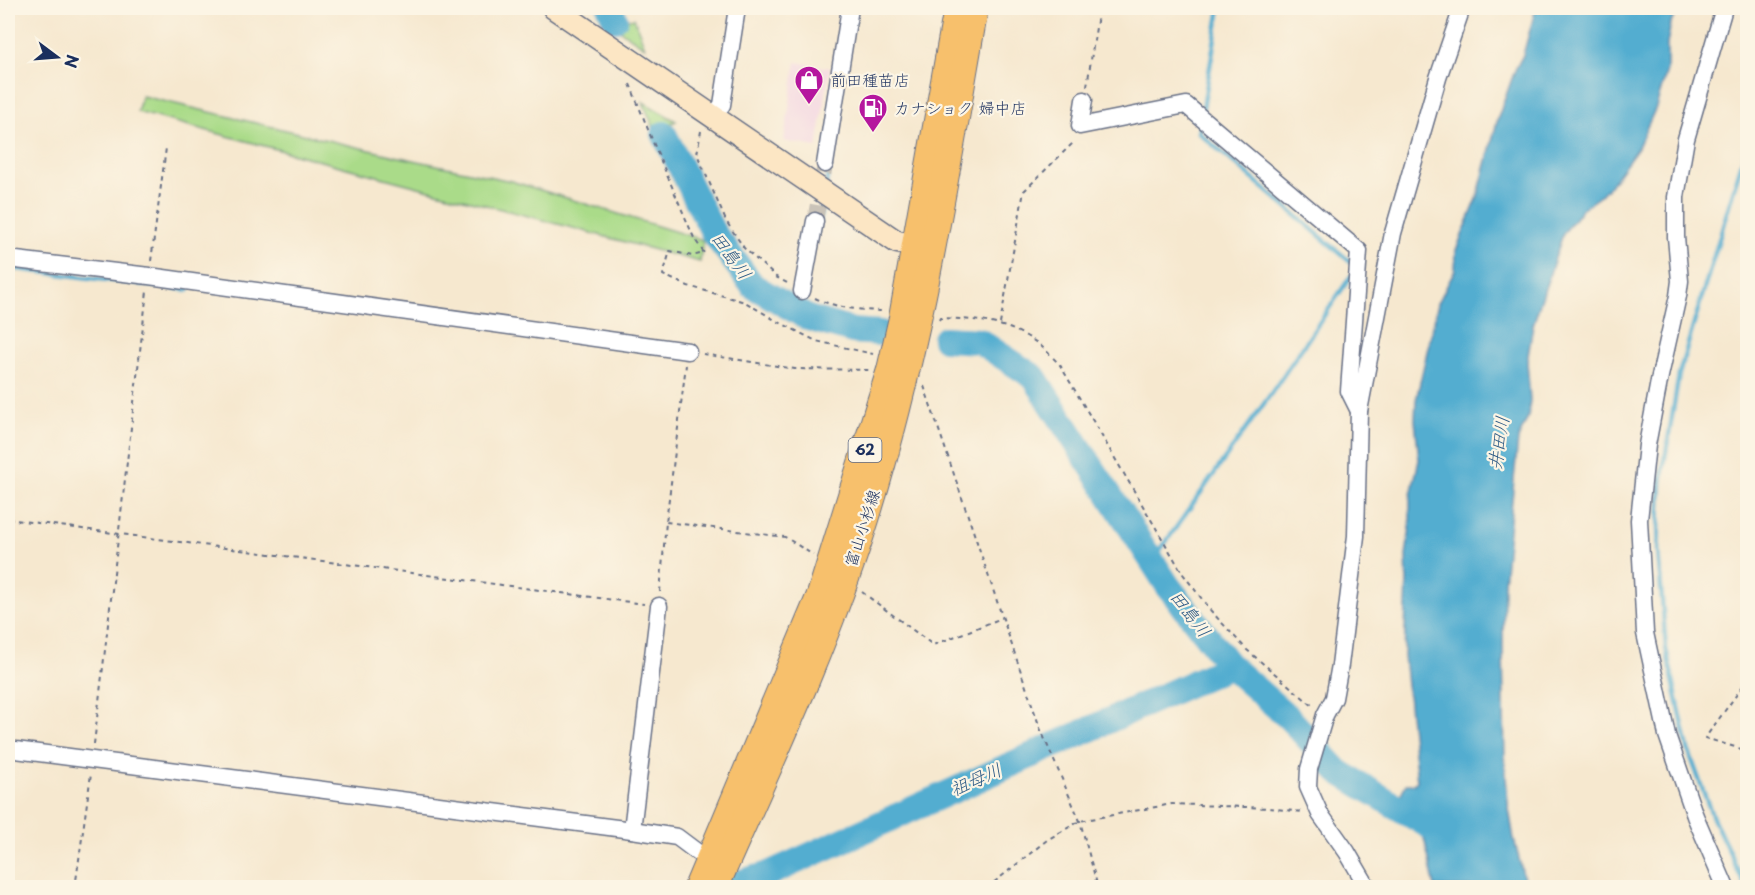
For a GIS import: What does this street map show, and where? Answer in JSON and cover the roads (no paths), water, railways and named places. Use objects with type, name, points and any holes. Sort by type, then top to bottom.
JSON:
[{"type":"main road","name":"富山小杉線","points":[[710,876],[807,681],[846,580],[907,376],[957,8]]},
{"type":"main road","name":"富山小杉線","points":[[710,876],[819,595],[892,364],[903,313],[924,247],[975,8]]},
{"type":"street","points":[[554,8],[897,242],[924,247]]},
{"type":"street","points":[[712,117],[722,105],[737,8]]},
{"type":"street","points":[[825,164],[850,8]]},
{"type":"street","points":[[1368,888],[1347,852],[1320,814],[1308,787],[1309,769],[1325,715],[1334,698],[1340,665],[1356,536],[1359,411],[1393,233],[1438,78],[1462,8]]},
{"type":"street","points":[[1724,8],[1686,139],[1676,197],[1676,237],[1680,281],[1647,444],[1639,520],[1645,633],[1667,735],[1695,816],[1726,888]]},
{"type":"street","points":[[1084,100],[1080,126],[1186,105],[1359,252],[1349,392],[1359,411]]},
{"type":"street","points":[[802,291],[815,221]]},
{"type":"street","points":[[8,259],[149,276],[688,351]]},
{"type":"street","points":[[632,830],[659,606]]},
{"type":"street","points":[[8,749],[677,837],[710,876]]},
{"type":"water","name":"井田川","points":[[1536,8],[1678,8],[1671,23],[1667,44],[1667,70],[1656,107],[1638,147],[1612,183],[1600,196],[1582,209],[1563,234],[1533,325],[1527,362],[1530,400],[1528,417],[1518,439],[1504,582],[1503,646],[1508,803],[1526,887],[1435,887],[1422,829],[1396,803],[1406,784],[1414,784],[1417,781],[1404,656],[1406,556],[1410,527],[1410,499],[1419,460],[1415,420],[1416,400],[1438,303],[1455,270],[1456,250],[1477,199],[1498,118],[1515,70],[1523,55]]},
{"type":"waterway","name":"田島川","points":[[610,8],[615,19]]},
{"type":"waterway","points":[[1202,114],[1220,8]]},
{"type":"waterway","points":[[1201,123],[1199,133],[1354,265]]},
{"type":"waterway","name":"田島川","points":[[664,134],[713,232],[753,286],[808,318],[853,331],[880,333]]},
{"type":"waterway","points":[[1746,888],[1713,818],[1688,749],[1666,648],[1658,551],[1661,483],[1679,374],[1748,141]]},
{"type":"waterway","points":[[826,185],[829,167]]},
{"type":"waterway","points":[[820,221],[823,200]]},
{"type":"waterway","points":[[8,268],[189,290]]},
{"type":"waterway","points":[[1153,560],[1351,276]]},
{"type":"waterway","name":"田島川","points":[[945,339],[979,341],[1034,377],[1168,586],[1230,666],[1288,717],[1339,772],[1439,832]]},
{"type":"waterway","name":"祖母川","points":[[720,888],[766,875],[1230,666]]},
{"type":"tunnel","points":[[815,221],[825,164]]},
{"type":"place","name":"前田種苗店","points":[[809,106]]},
{"type":"place","name":"カナショク 婦中店","points":[[873,134]]}]
